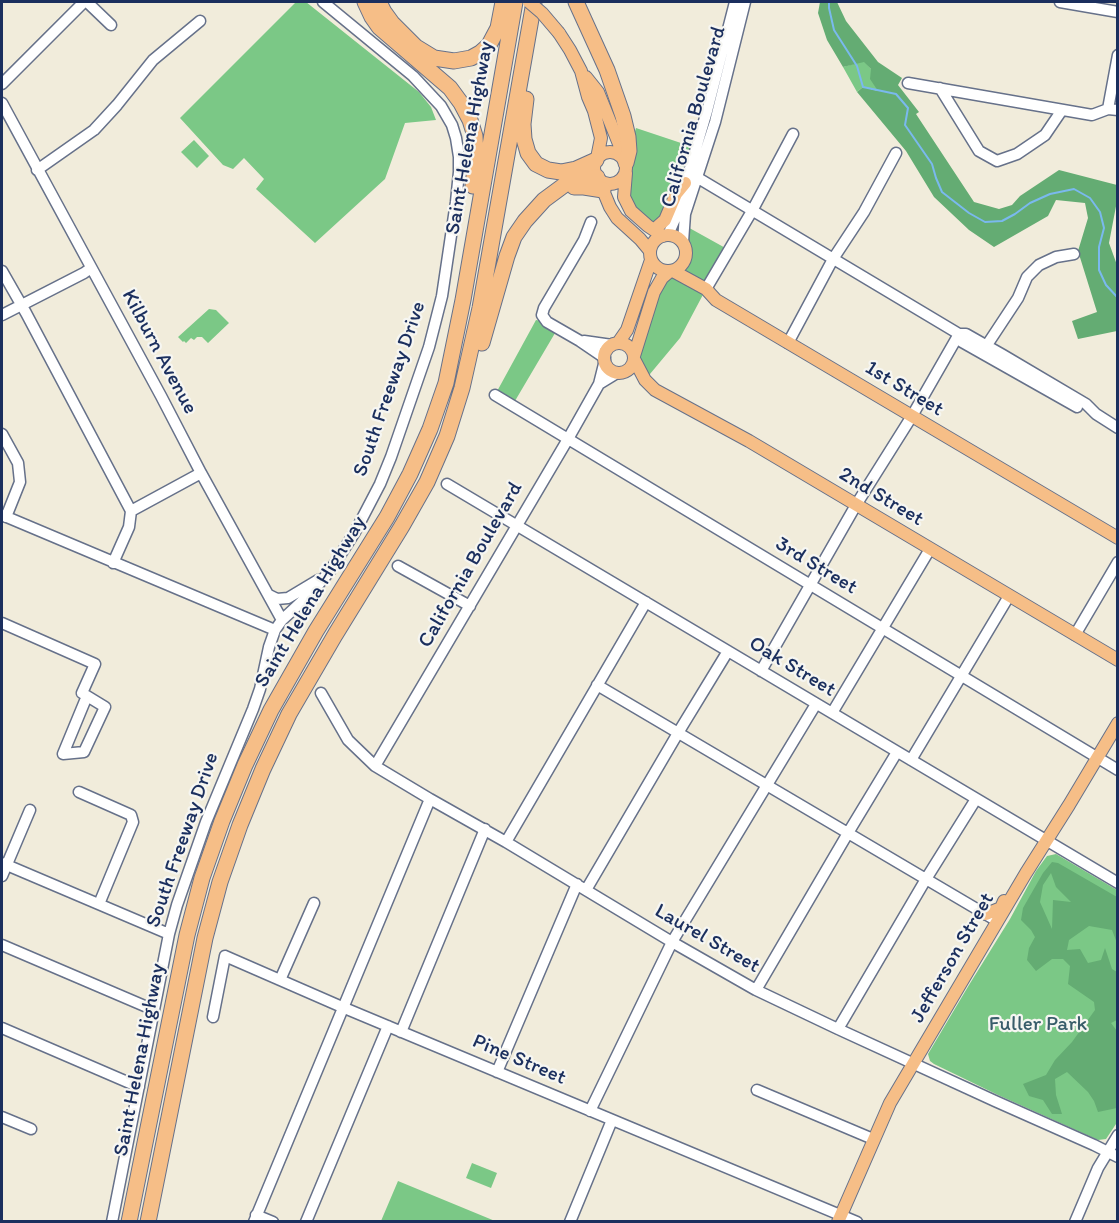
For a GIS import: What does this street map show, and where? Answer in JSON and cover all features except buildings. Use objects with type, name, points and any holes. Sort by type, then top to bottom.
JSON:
[{"type":"highway","points":[[365,2],[372,17],[389,37],[456,95],[466,111],[475,136],[476,156],[455,340]]},
{"type":"highway","points":[[380,2],[392,23],[416,47],[434,58],[454,62],[471,58],[489,45],[496,34],[503,2]]},
{"type":"highway","name":"Saint Helena Highway","points":[[129,1221],[187,935],[202,878],[222,821],[271,710],[387,517],[410,474],[430,429],[446,383],[515,2]]},
{"type":"highway","points":[[534,2],[523,124],[525,146],[536,164],[554,172],[576,170],[597,159]]},
{"type":"highway","name":"Saint Helena Highway","points":[[148,1221],[205,938],[220,882],[240,825],[263,769],[294,705],[402,526],[427,482],[447,436],[473,344],[534,2]]},
{"type":"highway","points":[[576,2],[607,70],[621,108],[629,151],[625,164]]},
{"type":"highway","points":[[427,482],[456,423],[510,246],[531,213],[557,190],[584,187],[600,182]]},
{"type":"main road","points":[[534,2],[559,33],[581,71],[601,138],[595,169],[610,207],[640,239],[657,268],[671,271]]},
{"type":"main road","points":[[581,71],[598,92],[619,144],[625,164],[624,196],[631,211],[648,226],[662,233],[676,237],[683,242],[686,253],[685,259],[678,268],[662,278],[654,292],[631,368],[617,373],[609,368],[605,359],[606,351],[627,330],[651,256],[653,243],[662,233],[676,194],[690,177]]},
{"type":"main road","points":[[597,159],[610,152],[620,154],[625,164],[623,177],[614,183],[600,182]]},
{"type":"main road","name":"1st Street","points":[[671,271],[706,289],[716,300],[1118,538]]},
{"type":"main road","points":[[615,344],[627,345],[634,358]]},
{"type":"main road","name":"2nd Street","points":[[634,358],[645,380],[655,390],[748,441],[1118,660]]},
{"type":"main road","name":"Jefferson Street","points":[[839,1218],[891,1102],[1018,885],[1118,723]]},
{"type":"main road","points":[[986,914],[1000,908],[1012,888],[1018,885]]},
{"type":"street","points":[[2,84],[86,2],[111,25]]},
{"type":"street","name":"South Freeway Drive","points":[[112,1221],[170,934],[184,885],[210,811],[256,699],[275,630],[330,571],[355,532],[380,484],[429,347],[442,296],[456,202],[459,157],[452,125],[441,106],[413,76],[323,2]]},
{"type":"street","name":"California Boulevard","points":[[683,242],[690,177],[735,2]]},
{"type":"street","name":"California Boulevard","points":[[690,177],[708,143],[715,122],[745,2]]},
{"type":"street","points":[[1060,2],[1118,12]]},
{"type":"street","points":[[38,170],[94,130],[153,60],[200,21]]},
{"type":"street","points":[[908,83],[1092,115],[1113,109],[1118,55]]},
{"type":"street","points":[[940,88],[979,151],[997,161],[1017,154],[1046,135],[1062,110]]},
{"type":"street","name":"Kilburn Avenue","points":[[2,103],[282,620]]},
{"type":"street","points":[[707,111],[713,113],[705,137],[708,143]]},
{"type":"street","points":[[706,289],[794,134]]},
{"type":"street","points":[[788,343],[833,259],[864,212],[896,153]]},
{"type":"street","points":[[690,177],[752,211],[959,334],[966,334],[987,345],[1086,404],[1096,414],[1118,428]]},
{"type":"street","points":[[591,222],[584,240],[542,315],[547,322],[605,359]]},
{"type":"street","points":[[987,345],[1018,298],[1027,277],[1039,265],[1047,261],[1074,254]]},
{"type":"street","points":[[2,315],[91,268]]},
{"type":"street","points":[[2,271],[131,511],[129,527],[113,563]]},
{"type":"street","points":[[959,334],[962,342],[1081,410],[1096,414]]},
{"type":"street","points":[[761,671],[856,505],[912,416],[959,334]]},
{"type":"street","points":[[580,341],[615,344]]},
{"type":"street","name":"California Boulevard","points":[[375,766],[568,439],[599,384],[605,359]]},
{"type":"street","name":"California Boulevard","points":[[599,384],[617,373]]},
{"type":"street","name":"3rd Street","points":[[495,395],[1118,770]]},
{"type":"street","points":[[2,434],[18,463],[20,482],[4,516],[275,630]]},
{"type":"street","points":[[131,511],[201,473]]},
{"type":"street","name":"Oak Street","points":[[447,484],[1118,883]]},
{"type":"street","points":[[832,713],[930,549]]},
{"type":"street","points":[[1075,635],[1118,562]]},
{"type":"street","points":[[398,566],[471,606]]},
{"type":"street","points":[[269,595],[277,599],[288,598],[330,571]]},
{"type":"street","points":[[911,760],[1009,596]]},
{"type":"street","points":[[506,842],[646,602]]},
{"type":"street","points":[[2,623],[95,664],[81,693],[87,696],[105,707],[84,752],[63,754],[87,696]]},
{"type":"street","points":[[497,1072],[582,887],[728,651]]},
{"type":"street","points":[[597,685],[998,921]]},
{"type":"street","name":"Laurel Street","points":[[321,693],[348,740],[375,766],[485,829],[672,942],[756,990],[1113,1155]]},
{"type":"street","points":[[590,1111],[672,942],[816,704]]},
{"type":"street","points":[[756,990],[897,752]]},
{"type":"street","points":[[79,792],[131,815],[133,822],[99,904]]},
{"type":"street","points":[[273,1221],[255,1218],[430,799]]},
{"type":"street","points":[[838,1029],[976,799]]},
{"type":"street","points":[[2,876],[4,864],[30,810]]},
{"type":"street","points":[[401,1032],[485,829]]},
{"type":"street","points":[[4,864],[170,934]]},
{"type":"street","points":[[280,980],[314,903]]},
{"type":"street","points":[[2,945],[154,1010]]},
{"type":"street","name":"Pine Street","points":[[213,1017],[225,956],[839,1218],[857,1221]]},
{"type":"street","points":[[306,1221],[388,1026]]},
{"type":"street","points":[[2,1029],[139,1087]]},
{"type":"street","points":[[757,1090],[873,1139]]},
{"type":"street","points":[[2,1117],[31,1129]]},
{"type":"street","points":[[570,1221],[612,1120]]},
{"type":"street","points":[[1075,1221],[1098,1168],[1113,1155],[1118,1135]]},
{"type":"green space","points":[[296,2],[306,2],[419,92],[431,107],[436,120],[405,123],[385,179],[315,243],[256,189],[264,179],[244,158],[233,169],[223,165],[180,118]]},
{"type":"green space","points":[[820,2],[837,2],[846,21],[878,62],[902,78],[898,85],[919,112],[916,114],[974,202],[999,209],[1012,205],[1020,196],[1059,170],[1117,185],[1117,201],[1109,243],[1117,265],[1117,331],[1078,339],[1072,321],[1097,312],[1078,251],[1088,218],[1085,203],[1056,200],[1048,216],[994,247],[969,230],[934,197],[906,151],[857,92],[863,87],[878,91],[870,79],[871,69],[864,62],[843,67],[827,40],[818,13]]},
{"type":"green space","points":[[864,61],[871,69],[879,91],[863,87],[857,92],[843,67]]},
{"type":"green space","points":[[636,128],[696,148],[685,183],[655,229],[631,211],[629,151]]},
{"type":"green space","points":[[194,140],[209,156],[197,168],[181,152]]},
{"type":"green space","points":[[684,225],[729,250],[680,338],[645,380],[634,358],[654,292],[683,264],[685,259]]},
{"type":"green space","points":[[209,309],[216,310],[229,323],[208,343],[202,337],[194,340],[191,338],[186,343],[183,342],[178,337]]},
{"type":"green space","points":[[536,320],[547,322],[558,328],[512,406],[495,395]]},
{"type":"green space","name":"Fuller Park","points":[[1056,854],[1117,890],[1118,1121],[1106,1139],[1098,1140],[998,1095],[934,1064],[930,1061],[928,1054],[1010,919],[1036,871],[1047,856]]},
{"type":"green space","points":[[1052,862],[1058,863],[1117,897],[1117,943],[1112,930],[1089,926],[1069,940],[1067,950],[1080,949],[1088,963],[1101,960],[1105,948],[1112,969],[1117,972],[1117,1020],[1111,1023],[1117,1031],[1117,1108],[1098,1112],[1088,1092],[1067,1072],[1055,1079],[1056,1095],[1062,1114],[1052,1114],[1043,1100],[1029,1096],[1023,1084],[1046,1075],[1055,1060],[1072,1042],[1095,1010],[1094,1002],[1068,984],[1070,966],[1063,959],[1052,959],[1036,971],[1027,960],[1029,948],[1035,937],[1021,920],[1023,908]],"holes":[[[1051,873],[1056,887],[1071,902],[1053,900],[1052,929],[1040,902],[1043,885]]]},
{"type":"green space","points":[[472,1163],[497,1173],[491,1188],[466,1178]]},
{"type":"green space","points":[[398,1181],[495,1221],[381,1221]]},
{"type":"waterway","points":[[829,2],[834,30],[857,66],[863,87],[896,94],[908,108],[905,125],[932,164],[942,192],[985,222],[1002,221],[1030,203],[1050,194],[1074,189],[1090,198],[1100,212],[1104,228],[1099,247],[1099,270],[1106,285],[1118,298]]}]
